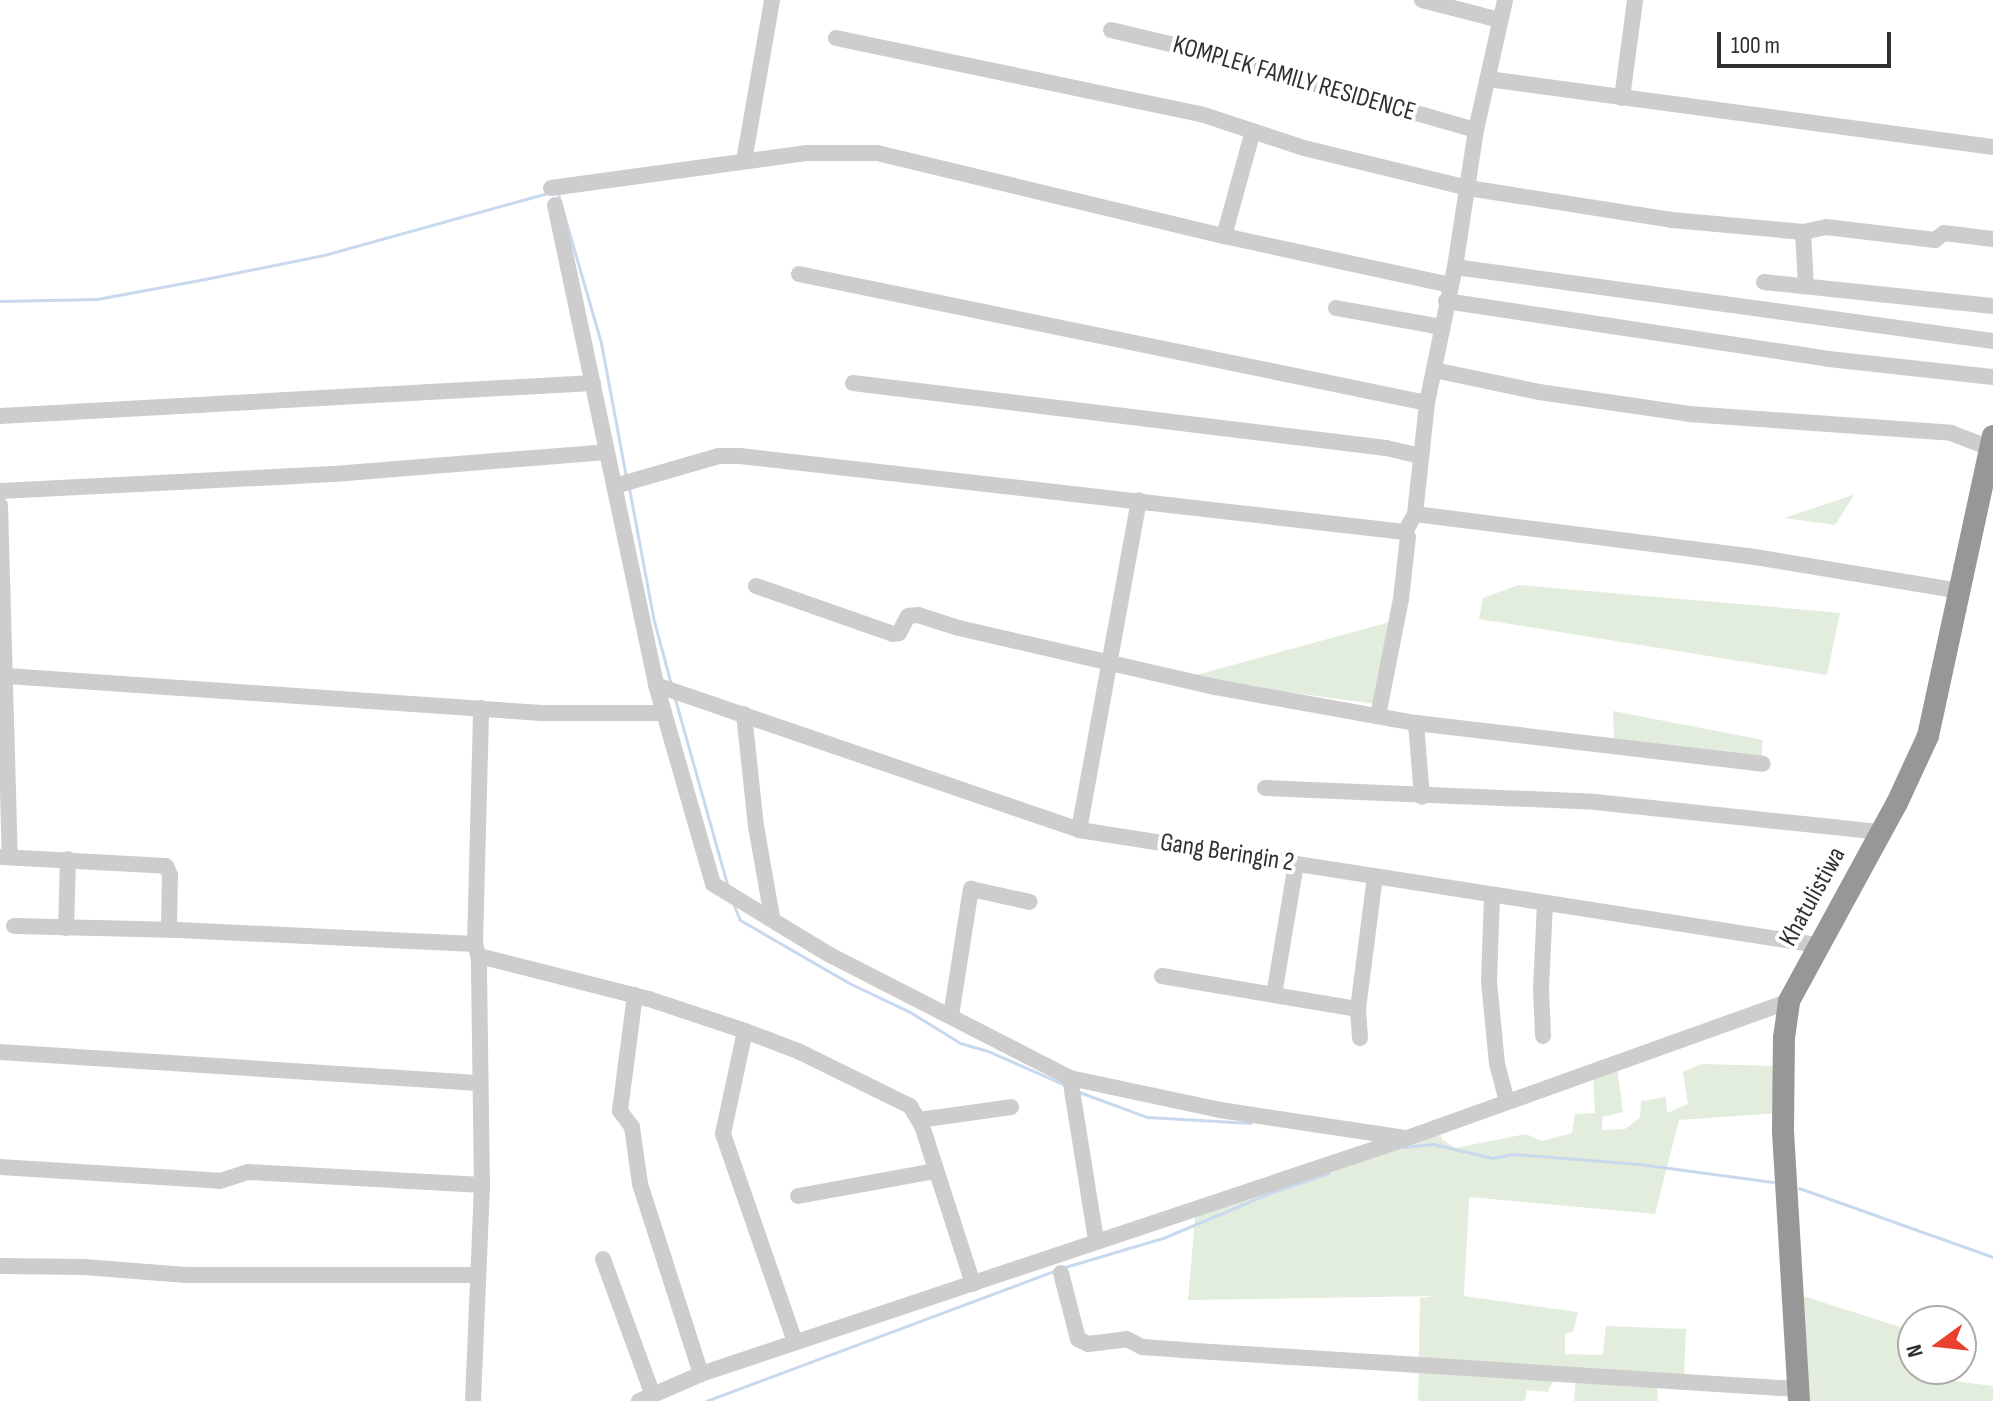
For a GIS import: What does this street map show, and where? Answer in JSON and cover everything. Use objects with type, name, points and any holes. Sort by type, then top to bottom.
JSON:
[{"type":"highway","name":"Khatulistiwa","points":[[1798,1395],[1783,1073],[1789,1001],[1881,832],[1928,736],[1992,442]]},
{"type":"street","points":[[744,161],[772,0]]},
{"type":"street","points":[[1422,0],[1500,20]]},
{"type":"street","points":[[1405,532],[1415,514],[1427,403],[1455,267],[1476,130],[1505,0]]},
{"type":"street","points":[[1622,98],[1635,0]]},
{"type":"street","name":"KOMPLEK FAMILY RESIDENCE","points":[[1111,30],[1200,51],[1476,130]]},
{"type":"street","points":[[836,38],[1158,105],[1304,148],[1468,188],[1672,220],[1803,232],[1826,227],[1935,240],[1944,233],[1993,239]]},
{"type":"street","points":[[1488,79],[1993,147]]},
{"type":"street","points":[[1224,236],[1253,131]]},
{"type":"street","points":[[1401,1140],[1220,1110],[1071,1080],[830,955],[741,898],[716,888],[664,713],[668,688],[624,484],[606,452],[553,196],[744,161],[806,153],[897,156],[1448,293],[1829,359],[1993,377]]},
{"type":"street","points":[[1803,232],[1806,285]]},
{"type":"street","points":[[1455,267],[1993,341]]},
{"type":"street","points":[[799,274],[1427,403]]},
{"type":"street","points":[[1764,282],[1993,306]]},
{"type":"street","points":[[1336,308],[1442,327]]},
{"type":"street","points":[[1434,370],[1539,392],[1689,414],[1951,433],[1992,442]]},
{"type":"street","points":[[0,416],[593,383]]},
{"type":"street","points":[[853,383],[1386,448],[1421,456]]},
{"type":"street","points":[[0,491],[334,474],[606,452]]},
{"type":"street","points":[[624,484],[719,456],[740,456],[1405,532]]},
{"type":"street","points":[[1079,830],[1139,500]]},
{"type":"street","points":[[0,505],[3,640],[7,676],[5,857],[166,866],[170,875],[169,929]]},
{"type":"street","points":[[1415,514],[1749,556],[1961,591]]},
{"type":"street","points":[[1378,716],[1401,599],[1408,537],[1405,532]]},
{"type":"street","points":[[756,586],[893,634],[899,633],[908,616],[918,615],[1215,687],[1416,723],[1763,764]]},
{"type":"street","points":[[7,676],[542,713],[664,713]]},
{"type":"street","name":"Gang Beringin 2","points":[[668,688],[1079,830],[1817,945]]},
{"type":"street","points":[[473,1401],[482,1185],[477,950],[481,708]]},
{"type":"street","points":[[744,714],[756,826],[772,917]]},
{"type":"street","points":[[1416,723],[1422,797]]},
{"type":"street","points":[[1265,788],[1607,803],[1881,832]]},
{"type":"street","points":[[66,928],[68,859]]},
{"type":"street","points":[[1274,995],[1296,864]]},
{"type":"street","points":[[1360,1038],[1358,1009],[1375,876]]},
{"type":"street","points":[[951,1016],[971,889],[1030,902]]},
{"type":"street","points":[[1492,896],[1489,982],[1497,1064],[1507,1101]]},
{"type":"street","points":[[1543,1036],[1541,988],[1545,903]]},
{"type":"street","points":[[14,926],[169,929],[477,950],[635,995],[745,1031],[910,1106],[919,1120],[973,1284]]},
{"type":"street","points":[[1162,976],[1358,1009]]},
{"type":"street","points":[[635,995],[620,1111],[632,1127],[640,1184],[701,1374]]},
{"type":"street","points":[[603,1259],[646,1398],[701,1374],[1401,1140],[1789,1001]]},
{"type":"street","points":[[745,1031],[723,1134],[795,1342]]},
{"type":"street","points":[[0,1052],[478,1083]]},
{"type":"street","points":[[1071,1080],[1096,1240]]},
{"type":"street","points":[[919,1120],[1011,1107]]},
{"type":"street","points":[[0,1167],[220,1181],[248,1172],[482,1185]]},
{"type":"street","points":[[798,1196],[936,1171]]},
{"type":"street","points":[[0,1266],[84,1267],[186,1275],[477,1275]]},
{"type":"street","points":[[1061,1273],[1078,1339],[1088,1344],[1127,1339],[1142,1347],[1798,1395]]},
{"type":"green space","points":[[1853,495],[1835,525],[1784,518]]},
{"type":"green space","points":[[1518,585],[1840,613],[1827,675],[1479,619],[1483,598]]},
{"type":"green space","points":[[1401,619],[1383,705],[1185,678]]},
{"type":"green space","points":[[1613,711],[1763,740],[1761,762],[1614,741]]},
{"type":"green space","points":[[1701,1064],[1778,1066],[1779,1113],[1679,1120],[1655,1214],[1469,1197],[1464,1296],[1578,1312],[1573,1332],[1565,1333],[1565,1354],[1603,1355],[1606,1326],[1686,1329],[1684,1379],[1656,1377],[1658,1401],[1574,1401],[1576,1375],[1558,1371],[1548,1392],[1527,1390],[1525,1401],[1418,1401],[1420,1298],[1434,1296],[1188,1300],[1196,1206],[1438,1127],[1442,1139],[1455,1148],[1526,1134],[1542,1141],[1572,1133],[1575,1114],[1595,1113],[1593,1075],[1617,1067],[1623,1112],[1602,1117],[1602,1130],[1625,1129],[1640,1118],[1641,1101],[1666,1097],[1667,1113],[1688,1104],[1683,1072]]},
{"type":"green space","points":[[1790,1292],[1897,1326],[1897,1385],[1993,1386],[1993,1401],[1797,1401]]},
{"type":"waterway","points":[[0,301],[97,299],[205,279],[324,255],[547,193]]},
{"type":"waterway","points":[[558,194],[601,343],[626,477]]},
{"type":"waterway","points":[[629,488],[654,621],[671,684]]},
{"type":"waterway","points":[[675,699],[727,884]]},
{"type":"waterway","points":[[733,903],[740,920],[851,984],[910,1012],[960,1043],[988,1051],[1065,1085]]},
{"type":"waterway","points":[[1079,1092],[1147,1117],[1251,1123]]},
{"type":"waterway","points":[[1404,1147],[1433,1144],[1492,1158],[1513,1154],[1639,1164],[1773,1182]]},
{"type":"waterway","points":[[1065,1267],[1163,1238],[1267,1194],[1329,1173]]},
{"type":"waterway","points":[[1799,1188],[1993,1257]]},
{"type":"waterway","points":[[706,1401],[1054,1271]]}]
